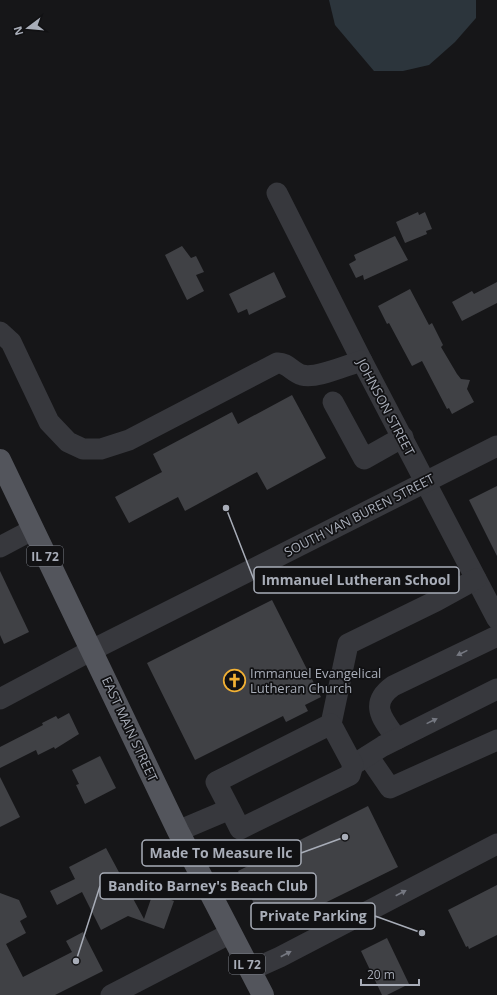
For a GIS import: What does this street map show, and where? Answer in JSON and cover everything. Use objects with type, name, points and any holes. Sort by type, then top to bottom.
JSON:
[{"type":"main road","name":"EAST MAIN STREET","points":[[2,471],[92,650],[178,831],[263,995]]},
{"type":"street","name":"JOHNSON STREET","points":[[277,193],[497,619]]},
{"type":"street","points":[[0,332],[11,342],[49,422],[68,442],[83,449],[102,449],[129,440],[277,364],[284,364],[300,374],[312,376],[362,360]]},
{"type":"street","points":[[333,402],[364,459],[403,437]]},
{"type":"street","name":"SOUTH VAN BUREN STREET","points":[[0,698],[92,650],[497,446]]},
{"type":"street","points":[[0,548],[32,530]]},
{"type":"street","points":[[331,724],[348,644],[436,601],[476,579]]},
{"type":"street","points":[[397,739],[383,720],[380,711],[380,702],[383,693],[393,686],[497,636]]},
{"type":"street","points":[[331,724],[216,782],[240,829],[350,775],[360,760],[397,739],[497,689]]},
{"type":"street","points":[[331,724],[360,760],[390,788],[497,740]]},
{"type":"street","points":[[178,831],[230,809]]},
{"type":"street","points":[[250,970],[280,957],[497,844]]},
{"type":"street","points":[[111,995],[144,987],[231,933]]},
{"type":"shaded area","points":[[329,0],[476,0],[476,18],[455,42],[429,65],[403,71],[374,71],[335,25]]},
{"type":"building","points":[[418,212],[419,215],[425,212],[432,229],[426,231],[427,234],[405,243],[396,222]]},
{"type":"building","points":[[395,236],[408,260],[364,280],[363,275],[356,278],[349,264],[356,260],[354,255]]},
{"type":"building","points":[[182,246],[191,258],[196,256],[204,272],[196,275],[204,291],[187,300],[165,255]]},
{"type":"building","points":[[274,272],[286,297],[249,315],[247,309],[238,313],[229,294]]},
{"type":"building","points":[[497,282],[497,303],[462,321],[452,302],[472,291],[474,294]]},
{"type":"building","points":[[410,289],[429,325],[432,323],[443,345],[441,347],[457,374],[461,379],[470,380],[467,389],[474,402],[452,414],[449,408],[447,409],[422,361],[412,366],[378,306]]},
{"type":"building","points":[[292,395],[326,458],[267,490],[257,472],[185,511],[178,497],[129,523],[115,497],[162,472],[153,454],[232,412],[238,424]]},
{"type":"building","points":[[497,486],[497,556],[469,500]]},
{"type":"building","points":[[0,571],[29,632],[4,644],[0,635]]},
{"type":"building","name":"Immanuel Evangelical Lutheran Church","points":[[272,600],[321,697],[305,705],[308,711],[286,722],[283,716],[195,760],[147,663]]},
{"type":"building","points":[[69,713],[79,734],[55,749],[54,747],[38,755],[36,750],[0,768],[0,747],[43,725],[42,723],[56,716],[58,719]]},
{"type":"building","points":[[100,756],[116,788],[85,804],[76,785],[79,784],[72,770]]},
{"type":"building","points":[[0,777],[20,817],[0,827]]},
{"type":"building","points":[[368,806],[398,867],[282,924],[274,907],[259,914],[238,871]]},
{"type":"building","points":[[106,848],[144,919],[153,893],[174,901],[164,929],[128,916],[101,930],[82,892],[57,905],[50,891],[75,879],[69,867]]},
{"type":"building","points":[[497,885],[497,935],[469,949],[468,946],[466,947],[448,910]]},
{"type":"building","points":[[0,893],[19,900],[27,917],[20,921],[26,933],[6,944],[23,977],[72,952],[66,941],[83,932],[103,971],[55,995],[0,995]]},
{"type":"building","points":[[387,938],[409,984],[387,995],[382,995],[361,951]]},
{"type":"place","name":"Immanuel Lutheran School","points":[[226,508]]},
{"type":"place","name":"Immanuel Evangelical Lutheran Church","points":[[234,680]]},
{"type":"place","name":"Made To Measure llc","points":[[345,837]]},
{"type":"place","name":"Private Parking","points":[[422,933]]},
{"type":"place","name":"Bandito Barney's Beach Club","points":[[76,961]]}]
